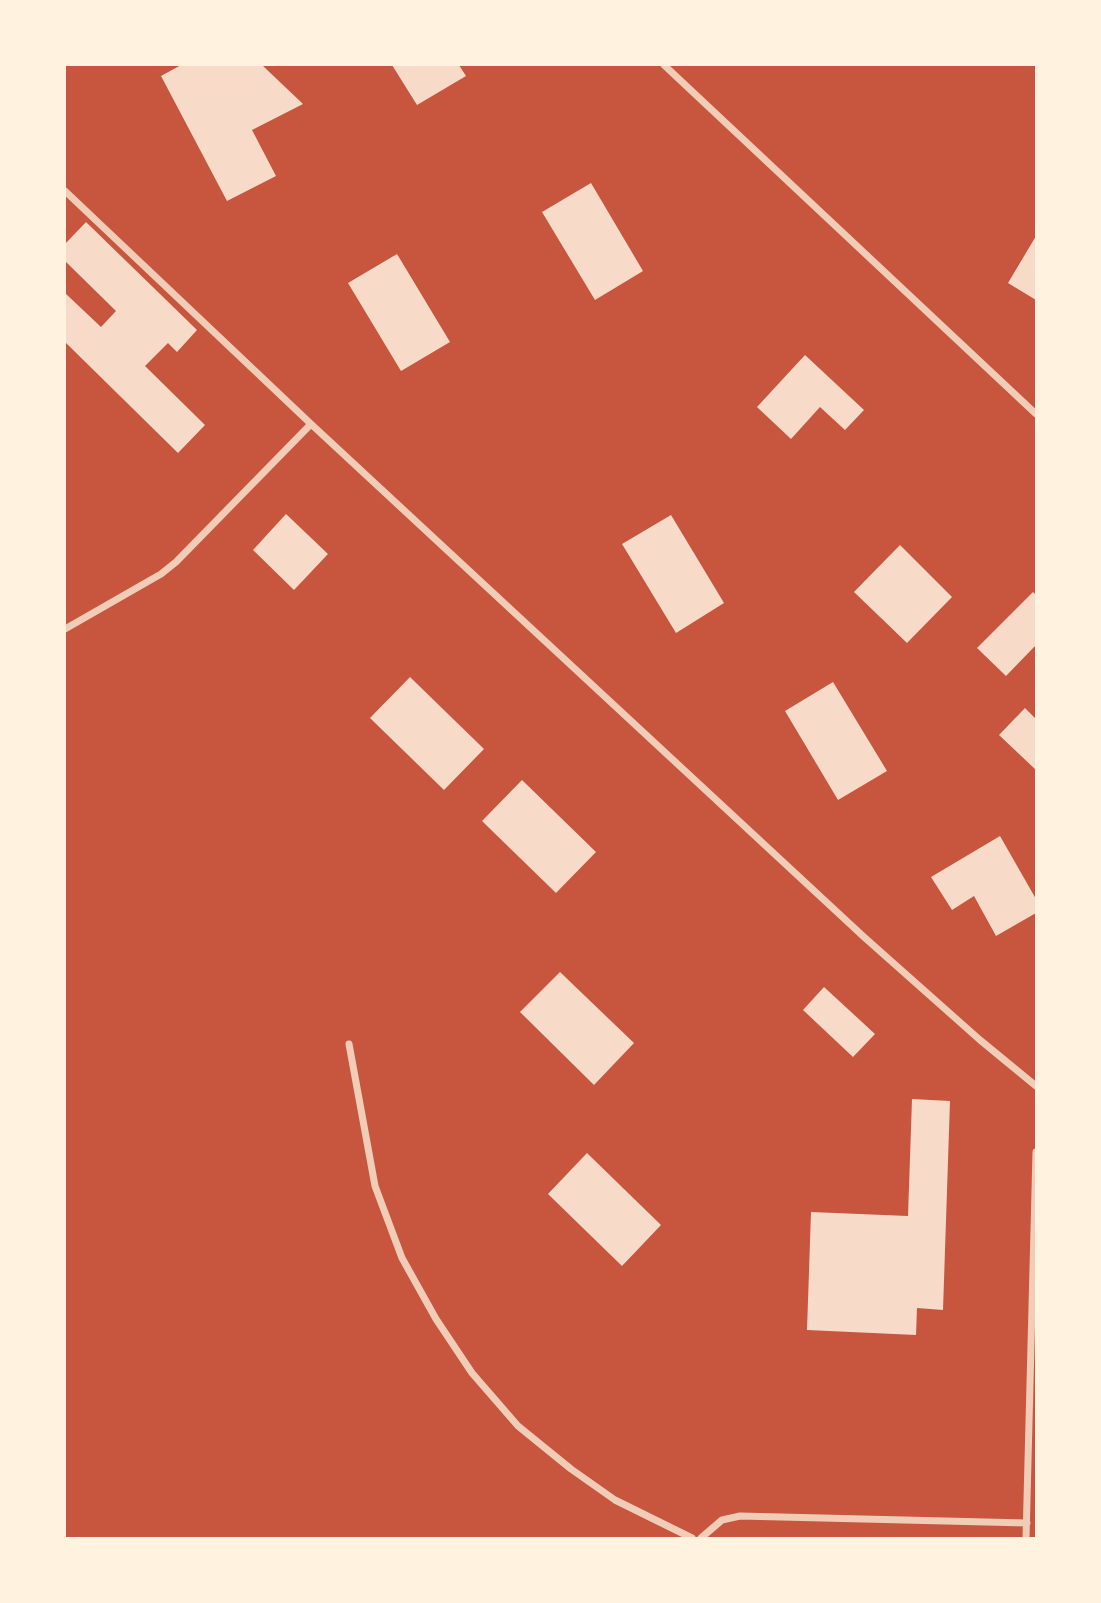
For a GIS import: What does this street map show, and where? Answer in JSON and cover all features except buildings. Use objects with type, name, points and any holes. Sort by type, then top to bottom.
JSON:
[{"type":"street","points":[[664,65],[1036,415]]},
{"type":"street","points":[[65,191],[311,424],[864,937],[1036,1086]]},
{"type":"street","points":[[65,629],[149,581],[176,562],[311,424]]},
{"type":"street","points":[[349,1044],[375,1186],[402,1258],[436,1319],[472,1373],[518,1426],[571,1469],[615,1500],[692,1538]]},
{"type":"street","points":[[1026,1538],[1036,1152]]},
{"type":"street","points":[[701,1538],[722,1521],[740,1516],[1027,1523]]}]
